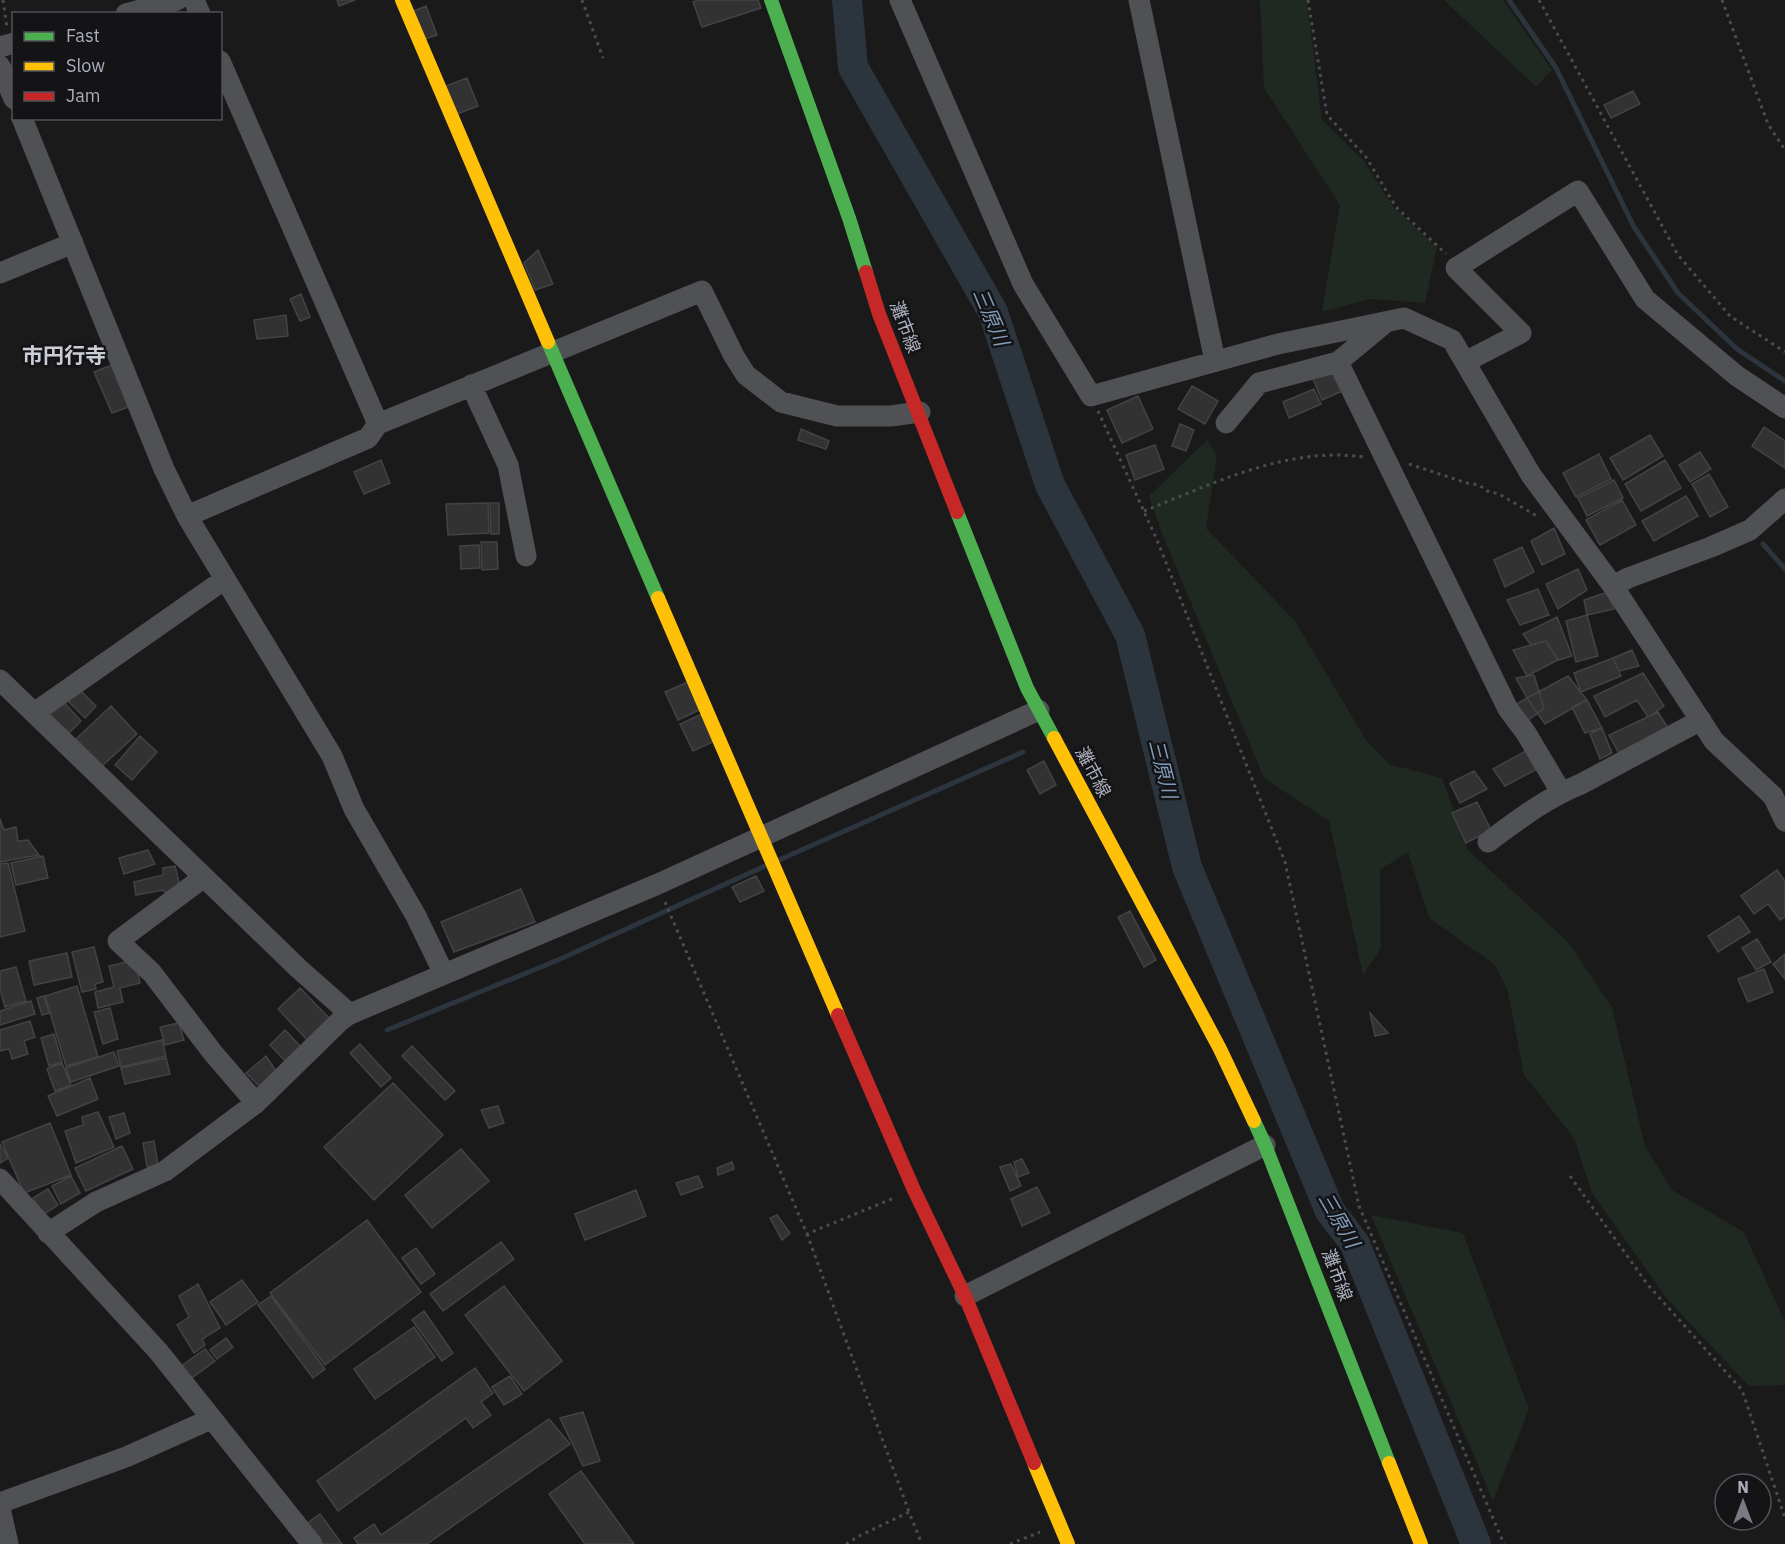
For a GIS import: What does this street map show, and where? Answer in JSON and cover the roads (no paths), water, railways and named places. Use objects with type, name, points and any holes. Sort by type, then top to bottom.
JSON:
[{"type":"street","points":[[133,12],[177,0]]},
{"type":"street","points":[[402,0],[760,837],[914,1190],[964,1296],[1068,1544]]},
{"type":"street","name":"灘市線","points":[[771,0],[849,218],[879,314],[920,412],[1027,688],[1220,1049],[1265,1145],[1421,1544]]},
{"type":"street","points":[[900,0],[1023,284],[1091,396],[1278,344],[1404,318],[1452,340],[1531,475],[1613,586],[1714,741],[1773,796],[1785,821]]},
{"type":"street","points":[[1139,0],[1215,361]]},
{"type":"street","points":[[0,66],[12,94]]},
{"type":"street","points":[[222,66],[378,424]]},
{"type":"street","points":[[23,120],[164,470],[187,516],[332,756],[354,809],[416,916],[444,974]]},
{"type":"street","points":[[1465,362],[1521,333],[1456,268],[1578,191],[1645,299],[1737,376],[1785,408]]},
{"type":"street","points":[[0,273],[72,243]]},
{"type":"street","points":[[187,516],[368,438],[378,424],[702,291],[734,356],[746,375],[781,402],[837,416],[891,416],[920,412]]},
{"type":"street","points":[[1226,423],[1259,382],[1338,363],[1388,321]]},
{"type":"street","points":[[1338,363],[1508,710],[1526,734],[1562,792]]},
{"type":"street","points":[[471,385],[508,465],[526,556]]},
{"type":"street","points":[[1613,586],[1750,530],[1785,499]]},
{"type":"street","points":[[34,713],[225,579]]},
{"type":"street","points":[[0,680],[298,968],[350,1014]]},
{"type":"street","points":[[48,1233],[96,1202],[165,1171],[256,1103],[350,1014],[658,884],[1039,710]]},
{"type":"street","points":[[1488,842],[1536,807],[1562,792],[1701,720]]},
{"type":"street","points":[[204,878],[118,941],[152,974],[213,1053],[256,1103]]},
{"type":"street","points":[[964,1296],[1265,1145]]},
{"type":"street","points":[[0,1179],[158,1351],[312,1544]]},
{"type":"street","points":[[0,1503],[126,1457],[211,1419]]},
{"type":"street","points":[[0,1508],[8,1544]]},
{"type":"waterway","name":"三原川","points":[[847,0],[853,67],[993,312],[1050,485],[1130,635],[1187,867],[1330,1211],[1355,1244],[1476,1544]]},
{"type":"waterway","points":[[1509,0],[1556,68],[1634,227],[1678,293],[1737,349],[1785,381]]},
{"type":"waterway","points":[[1763,544],[1785,569]]},
{"type":"waterway","points":[[779,860],[1023,752]]},
{"type":"waterway","points":[[387,1030],[558,960],[765,866]]},
{"type":"district","name":"市円行寺","points":[[64,356]]}]
